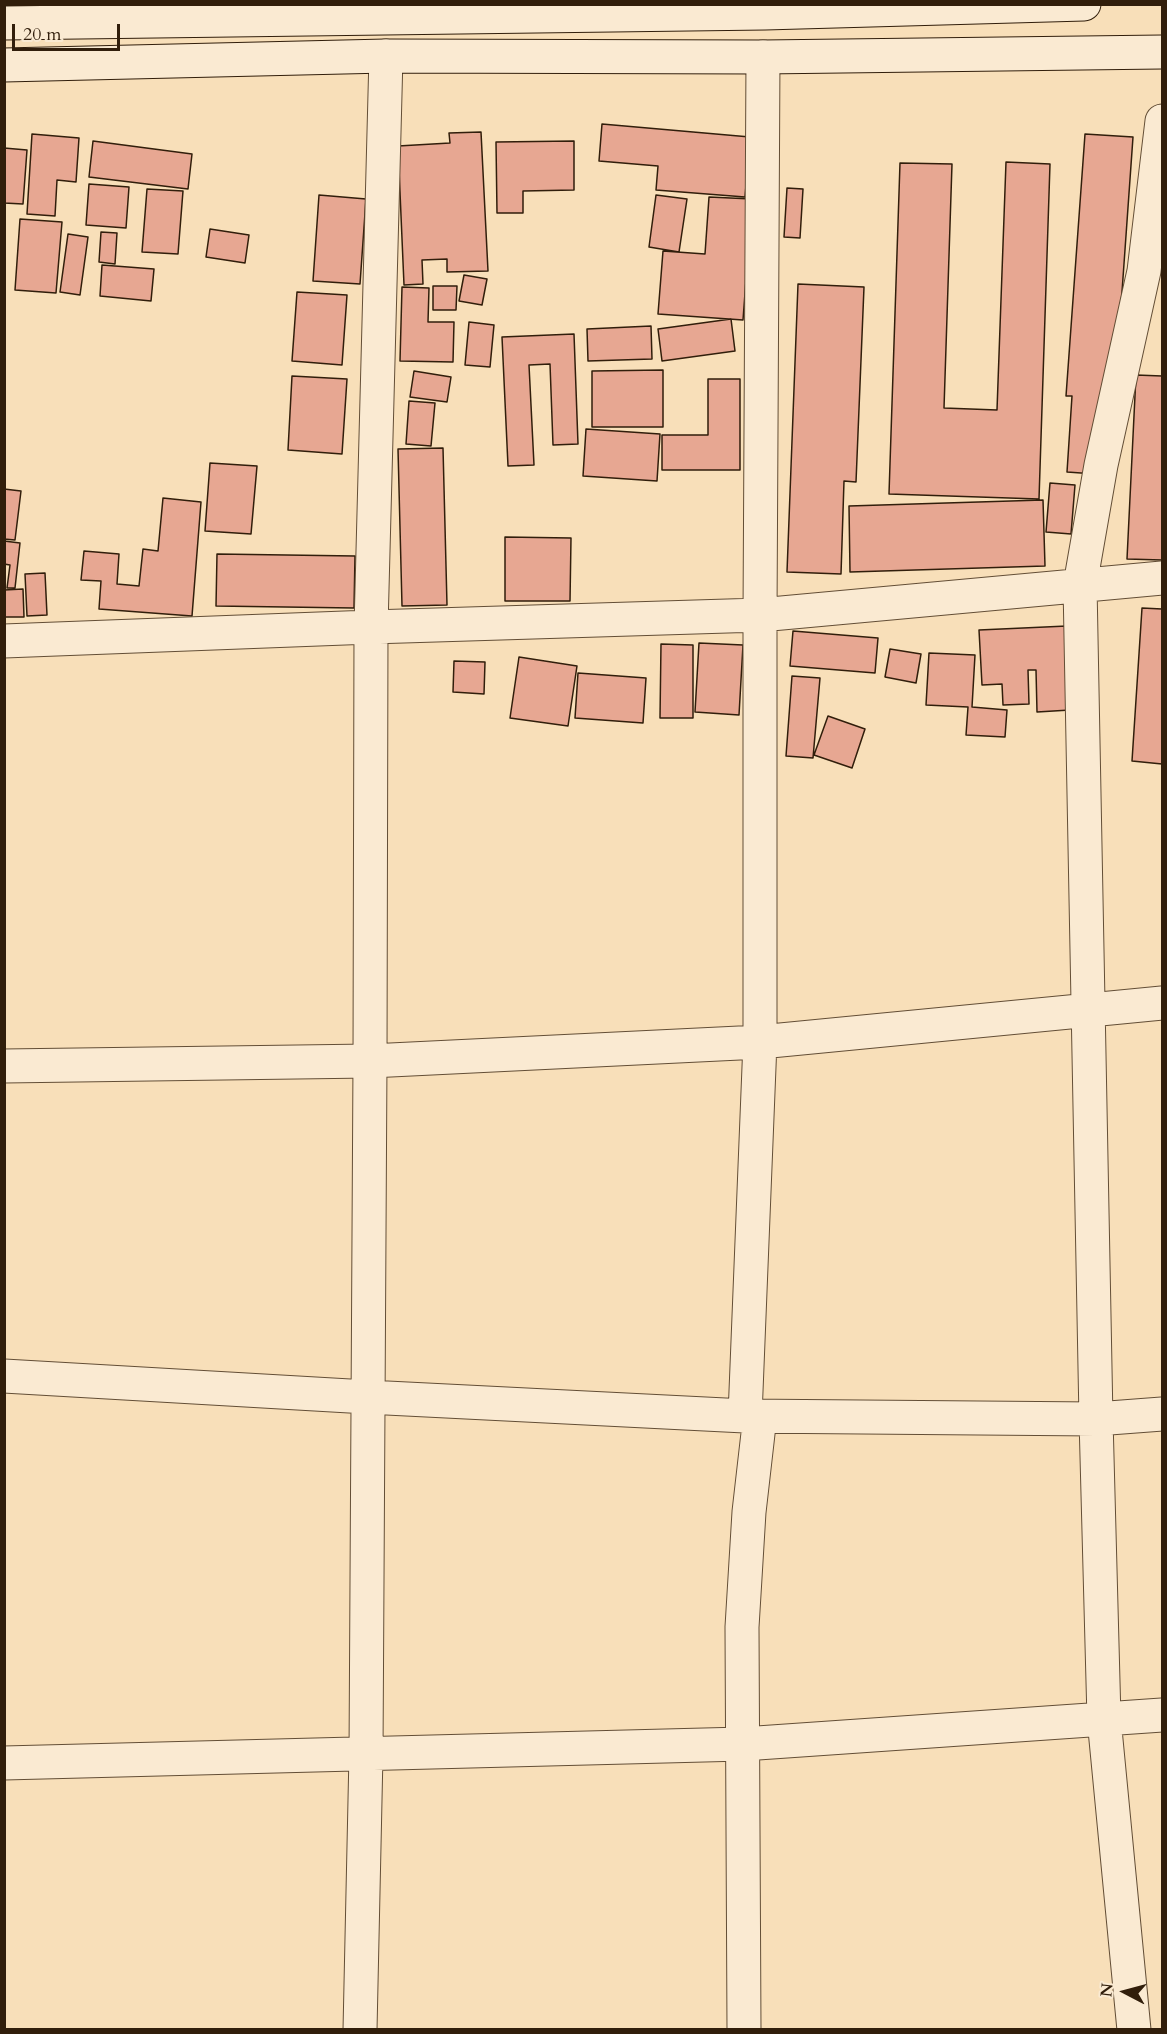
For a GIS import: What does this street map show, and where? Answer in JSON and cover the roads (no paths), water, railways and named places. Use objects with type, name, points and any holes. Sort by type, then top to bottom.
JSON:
[{"type":"street","points":[[4,24],[391,11],[1084,4]]},
{"type":"street","points":[[4,65],[386,57],[763,57],[1162,52]]},
{"type":"street","points":[[360,2030],[366,1755],[371,627],[386,57]]},
{"type":"street","points":[[744,2030],[743,1615],[753,1416],[760,1042],[763,57]]},
{"type":"street","points":[[1134,2030],[1104,1719],[1080,585],[1101,465],[1144,271],[1162,121]]},
{"type":"street","points":[[4,641],[760,615],[1162,578]]},
{"type":"street","points":[[4,1066],[370,1061],[760,1042],[1162,1003]]},
{"type":"street","points":[[4,1376],[753,1416],[1096,1419],[1162,1414]]},
{"type":"street","points":[[4,1763],[742,1744],[1162,1715]]}]
